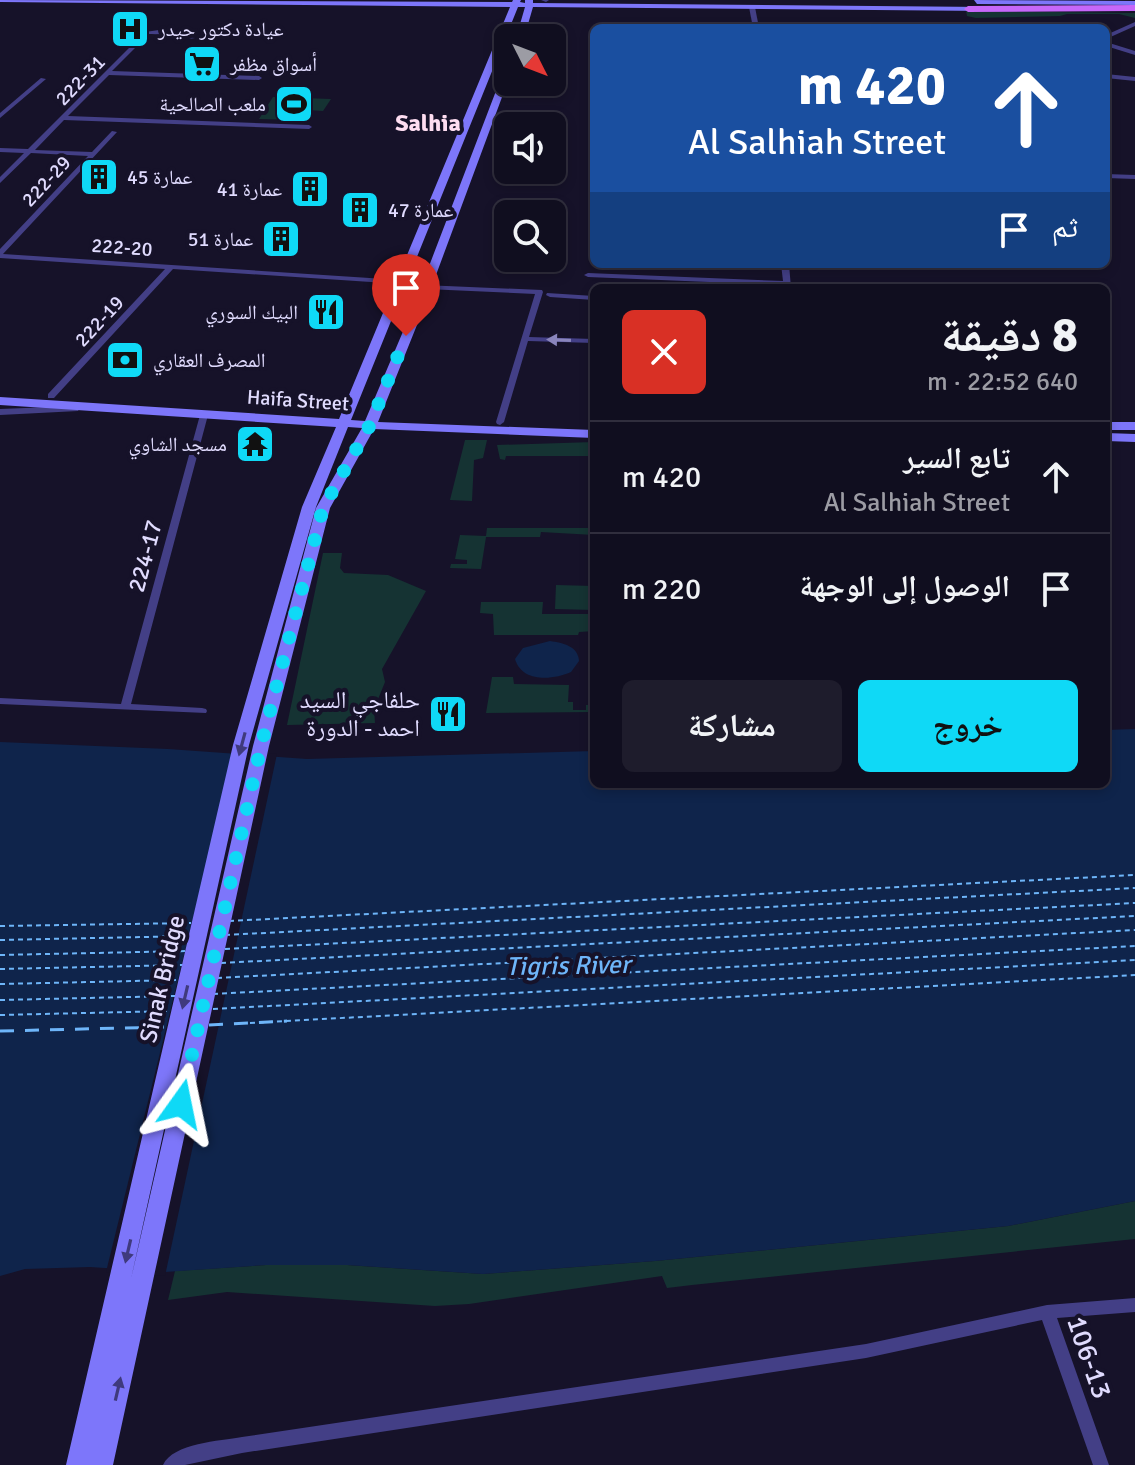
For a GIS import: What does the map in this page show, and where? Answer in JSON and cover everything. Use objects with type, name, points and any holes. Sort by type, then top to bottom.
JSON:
[{"type":"main road","points":[[0,0],[514,6],[763,3],[968,9],[1135,7]]},
{"type":"main road","points":[[530,4],[545,0],[605,0]]},
{"type":"main road","points":[[797,0],[1135,7]]},
{"type":"main road","points":[[524,24],[530,4]]},
{"type":"main road","points":[[316,508],[346,418],[514,6]]},
{"type":"main road","points":[[968,9],[1002,6],[1135,7]]},
{"type":"main road","points":[[483,82],[494,83]]},
{"type":"main road","points":[[316,508],[372,420],[498,96]]},
{"type":"main road","points":[[445,171],[470,172]]},
{"type":"main road","name":"Haifa Street","points":[[0,393],[590,434]]},
{"type":"main road","name":"Haifa Street","points":[[0,401],[204,415],[346,418]]},
{"type":"main road","name":"Haifa Street","points":[[372,420],[590,425]]},
{"type":"main road","points":[[1110,426],[1135,426]]},
{"type":"main road","points":[[1110,437],[1135,438]]},
{"type":"main road","name":"Sinak Bridge","points":[[78,1465],[241,745],[316,508]]},
{"type":"main road","name":"Sinak Bridge","points":[[101,1465],[316,508]]},
{"type":"street","points":[[750,3],[755,24]]},
{"type":"street","points":[[754,16],[763,3]]},
{"type":"street","points":[[1110,35],[1135,24]]},
{"type":"street","name":"222-31","points":[[0,181],[147,33],[186,32]]},
{"type":"street","points":[[169,33],[175,38],[192,38]]},
{"type":"street","points":[[1110,45],[1134,53]]},
{"type":"street","points":[[108,73],[259,78]]},
{"type":"street","points":[[1110,76],[1135,79]]},
{"type":"street","points":[[0,116],[43,79]]},
{"type":"street","points":[[65,118],[309,127]]},
{"type":"street","name":"222-29","points":[[0,254],[114,132]]},
{"type":"street","points":[[0,150],[94,154]]},
{"type":"street","points":[[1110,176],[1135,177]]},
{"type":"street","name":"222-20","points":[[0,254],[386,281]]},
{"type":"street","name":"222-19","points":[[51,396],[171,267]]},
{"type":"street","points":[[386,281],[404,275]]},
{"type":"street","points":[[588,275],[768,284]]},
{"type":"street","points":[[386,281],[399,288]]},
{"type":"street","points":[[426,287],[539,292],[500,422]]},
{"type":"street","points":[[550,295],[590,298]]},
{"type":"street","points":[[524,339],[590,341]]},
{"type":"street","points":[[0,412],[81,408]]},
{"type":"street","name":"224-17","points":[[125,707],[204,415]]},
{"type":"street","points":[[0,701],[202,711]]},
{"type":"street","points":[[171,1465],[184,1456],[242,1445],[866,1351],[1047,1312],[1135,1305]]},
{"type":"street","name":"106-13","points":[[1047,1312],[1101,1465]]},
{"type":"green space","points":[[966,11],[1135,13],[1135,18],[1119,14],[1067,14],[976,18],[967,16]]},
{"type":"green space","points":[[273,97],[331,99],[323,111],[308,110],[302,120],[259,119]]},
{"type":"green space","points":[[465,440],[487,440],[483,458],[474,460],[472,501],[450,500]]},
{"type":"green space","points":[[590,442],[590,456],[506,456],[505,460],[500,459],[497,445]]},
{"type":"green space","points":[[487,528],[590,528],[590,535],[541,532],[540,537],[486,537],[481,569],[450,568],[451,564],[467,564],[467,560],[455,559],[460,535],[486,536]]},
{"type":"green space","points":[[323,553],[342,553],[340,568],[344,573],[388,575],[426,591],[382,669],[385,682],[374,709],[375,723],[287,725]]},
{"type":"green space","points":[[556,585],[590,586],[590,610],[555,609]]},
{"type":"green space","points":[[481,602],[543,602],[542,614],[590,614],[590,631],[579,632],[578,635],[494,635],[493,614],[480,613]]},
{"type":"green space","points":[[492,677],[513,677],[514,684],[569,685],[568,702],[573,702],[573,710],[586,710],[586,705],[590,705],[590,712],[486,713]]},
{"type":"green space","points":[[1135,1201],[1135,1239],[667,1288],[662,1276],[469,1304],[435,1306],[227,1292],[168,1300],[175,1271],[266,1265],[347,1265],[483,1274],[655,1261],[1008,1226]]},
{"type":"water","points":[[550,641],[565,644],[576,652],[579,661],[571,672],[539,678],[519,667],[515,659],[523,648]]},
{"type":"water","name":"Tigris River","points":[[1135,729],[1135,1201],[1008,1226],[655,1261],[483,1274],[347,1265],[266,1265],[165,1272],[90,1267],[25,1269],[0,1276],[0,742],[307,759],[590,751],[590,788],[1110,788],[1110,730]]},
{"type":"pier","points":[[234,752],[277,754],[165,1276],[106,1272]]},
{"type":"ferry route","points":[[229,921],[1135,875]]},
{"type":"ferry route","points":[[225,935],[1135,888]]},
{"type":"ferry route","points":[[225,949],[1135,903]]},
{"type":"ferry route","points":[[221,963],[1135,916]]},
{"type":"ferry route","points":[[0,926],[191,923]]},
{"type":"ferry route","points":[[217,978],[1135,930]]},
{"type":"ferry route","points":[[0,940],[191,936]]},
{"type":"ferry route","points":[[213,994],[1135,946]]},
{"type":"ferry route","points":[[0,955],[187,951]]},
{"type":"ferry route","points":[[213,1009],[1135,960]]},
{"type":"ferry route","points":[[0,969],[183,965]]},
{"type":"ferry route","points":[[285,1021],[1135,975]]},
{"type":"ferry route","points":[[0,984],[179,980]]},
{"type":"ferry route","points":[[0,1000],[175,996]]},
{"type":"ferry route","points":[[0,1015],[171,1011]]},
{"type":"ferry route","points":[[209,1025],[285,1021]]},
{"type":"ferry route","points":[[250,1023],[285,1021]]},
{"type":"ferry route","points":[[0,1031],[167,1027]]},
{"type":"place","name":"عيادة دكتور حيدر","points":[[130,29]]},
{"type":"place","name":"أسواق مظفر","points":[[202,64]]},
{"type":"place","name":"ملعب الصالحية","points":[[294,104]]},
{"type":"place","name":"عمارة 45","points":[[99,177]]},
{"type":"place","name":"عمارة 41","points":[[310,189]]},
{"type":"place","name":"عمارة 47","points":[[360,210]]},
{"type":"place","name":"عمارة 51","points":[[281,239]]},
{"type":"place","name":"البيك السوري","points":[[326,312]]},
{"type":"place","name":"المصرف العقاري","points":[[125,360]]},
{"type":"place","name":"مسجد الشاوي","points":[[255,444]]},
{"type":"place","name":"حلفاجي السيد احمد - الدورة","points":[[448,714]]},
{"type":"district","name":"Salhia","points":[[428,123]]},
{"type":"route","points":[[181,1104],[261,746],[323,508],[370,425],[406,336]]}]
